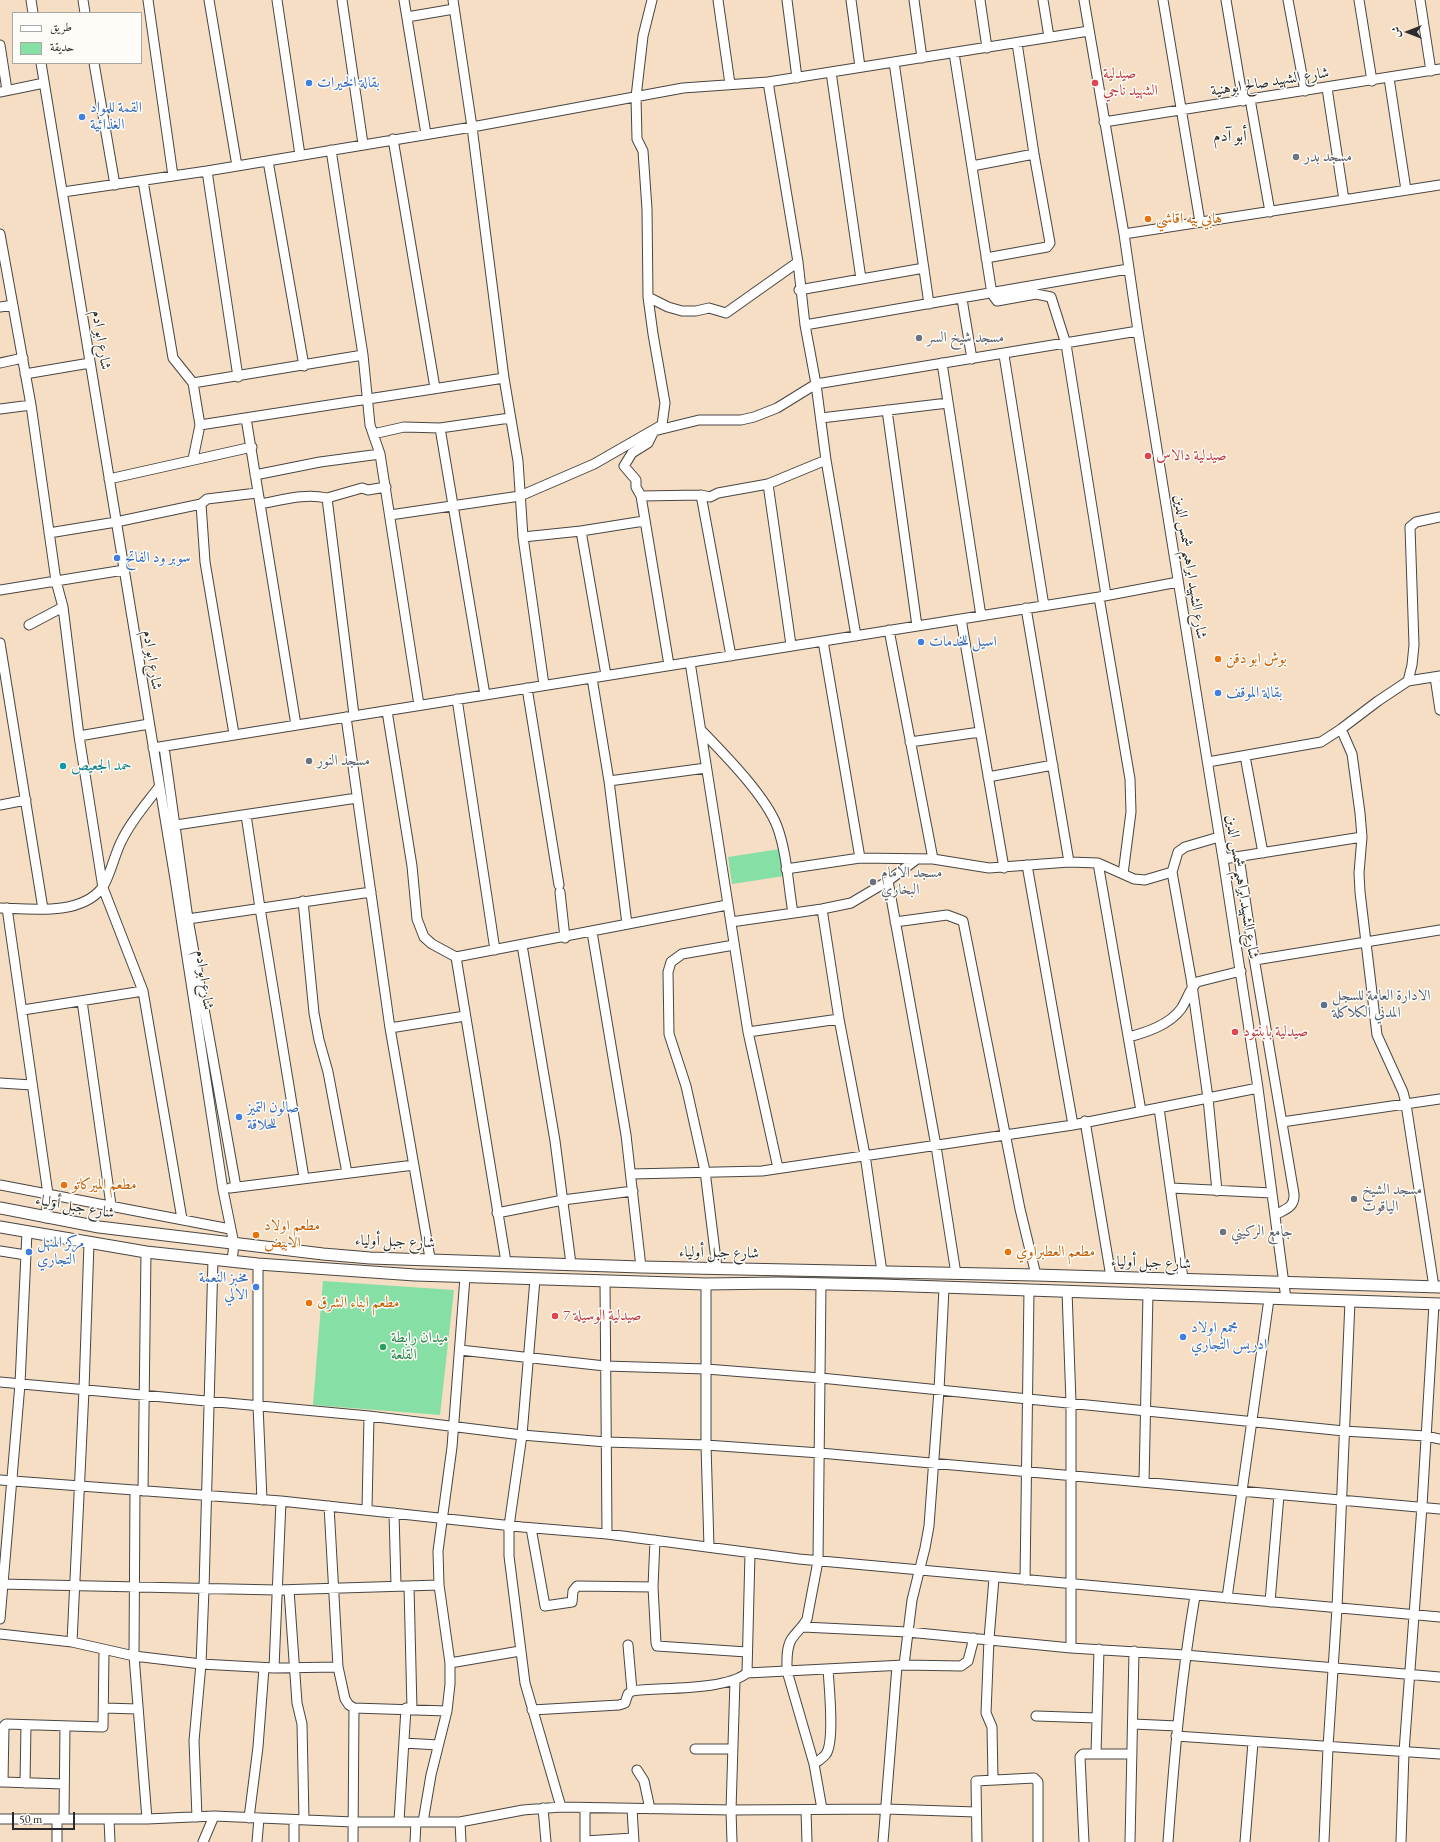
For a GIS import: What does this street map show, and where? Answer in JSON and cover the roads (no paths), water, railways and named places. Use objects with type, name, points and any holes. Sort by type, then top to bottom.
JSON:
[{"type":"main road","name":"شارع جبل أولياء","points":[[0,1208],[99,1227],[234,1244],[370,1258],[430,1258],[641,1267],[1036,1275],[1437,1287]]},
{"type":"main road","name":"شارع جبل أولياء","points":[[0,1227],[146,1252],[232,1262],[400,1274],[706,1284],[821,1284],[1148,1293],[1269,1299],[1437,1304]]},
{"type":"street","points":[[31,0],[33,12]]},
{"type":"street","points":[[83,0],[85,12]]},
{"type":"street","points":[[148,0],[173,176]]},
{"type":"street","points":[[209,0],[237,166]]},
{"type":"street","points":[[277,0],[300,156]]},
{"type":"street","points":[[342,0],[363,144]]},
{"type":"street","points":[[404,0],[426,134]]},
{"type":"street","points":[[390,514],[520,496],[594,464],[654,431],[662,425],[666,410],[648,297],[647,209],[643,151],[637,139],[636,97],[643,36],[652,0]]},
{"type":"street","points":[[718,0],[730,84]]},
{"type":"street","points":[[787,0],[797,78]]},
{"type":"street","points":[[851,0],[860,67]]},
{"type":"street","points":[[914,0],[922,58]]},
{"type":"street","points":[[980,0],[987,48]]},
{"type":"street","points":[[1042,0],[1049,37]]},
{"type":"street","name":"شارع الشهيد ابراهيم شمس الدين","points":[[1084,0],[1124,234],[1128,269],[1241,972],[1286,1299]]},
{"type":"street","points":[[1163,0],[1200,222]]},
{"type":"street","points":[[1226,0],[1270,212]]},
{"type":"street","points":[[1288,0],[1305,91]]},
{"type":"street","points":[[1359,0],[1372,80]]},
{"type":"street","points":[[1420,0],[1436,70]]},
{"type":"street","points":[[407,17],[454,5],[472,127],[504,378],[518,461],[523,537],[544,686]]},
{"type":"street","points":[[63,192],[144,181],[300,156],[363,144],[472,127],[683,88],[768,82],[797,78],[1089,31]]},
{"type":"street","points":[[986,258],[1049,245],[1017,43]]},
{"type":"street","points":[[0,45],[4,91],[44,82]]},
{"type":"street","points":[[954,53],[992,294],[997,301],[1036,294],[1051,297],[1066,344],[1130,779],[1131,812],[1123,874]]},
{"type":"street","points":[[894,62],[929,304]]},
{"type":"street","name":"شارع ابو ادم","points":[[41,64],[148,724],[175,879],[223,1190],[234,1244],[232,1262]]},
{"type":"street","points":[[94,64],[114,185]]},
{"type":"street","name":"شارع الشهيد صالح ابوهنية","points":[[1104,122],[1436,70]]},
{"type":"street","points":[[831,72],[861,279]]},
{"type":"street","points":[[1389,78],[1406,190]]},
{"type":"street","points":[[768,82],[798,262],[799,290],[816,384],[826,460],[856,636]]},
{"type":"street","points":[[1327,88],[1344,200]]},
{"type":"street","points":[[393,139],[435,388]]},
{"type":"street","points":[[331,150],[363,354],[366,399],[373,434],[380,454],[386,487],[418,705]]},
{"type":"street","points":[[972,166],[1034,154]]},
{"type":"street","points":[[268,160],[304,366]]},
{"type":"street","points":[[207,171],[238,377]]},
{"type":"street","points":[[144,181],[173,358],[193,383],[200,425],[193,459]]},
{"type":"street","points":[[1124,234],[1440,185]]},
{"type":"street","points":[[0,234],[31,405],[48,533],[62,607],[79,736],[103,888],[142,991],[182,1219]]},
{"type":"street","points":[[648,297],[668,308],[682,311],[696,311],[709,308],[726,313],[798,262]]},
{"type":"street","points":[[799,290],[924,268]]},
{"type":"street","points":[[805,325],[992,294],[1128,269]]},
{"type":"street","points":[[962,298],[972,359]]},
{"type":"street","points":[[0,307],[13,305]]},
{"type":"street","points":[[669,665],[641,496],[636,487],[636,480],[624,466],[632,453],[648,443],[654,431],[699,420],[741,420],[754,417],[777,408],[816,384],[942,363],[1004,355],[1138,331]]},
{"type":"street","points":[[193,383],[304,366],[363,354]]},
{"type":"street","points":[[1004,355],[1044,606]]},
{"type":"street","points":[[0,363],[22,358]]},
{"type":"street","points":[[26,374],[90,363]]},
{"type":"street","points":[[942,363],[982,616]]},
{"type":"street","points":[[200,425],[504,378]]},
{"type":"street","points":[[821,418],[948,403]]},
{"type":"street","points":[[0,410],[31,405]]},
{"type":"street","points":[[887,410],[917,626]]},
{"type":"street","points":[[246,418],[252,447],[255,476],[296,724]]},
{"type":"street","points":[[373,434],[404,426],[440,428],[510,418]]},
{"type":"street","points":[[440,428],[485,695]]},
{"type":"street","points":[[109,479],[252,447]]},
{"type":"street","points":[[255,476],[320,462],[380,454]]},
{"type":"street","points":[[641,496],[701,495],[710,497],[718,493],[768,484],[826,460]]},
{"type":"street","points":[[768,484],[791,646]]},
{"type":"street","points":[[260,504],[301,496],[314,495],[327,498],[362,488],[368,490],[386,487]]},
{"type":"street","points":[[48,533],[116,522],[201,504],[207,500],[258,493]]},
{"type":"street","points":[[701,495],[731,656]]},
{"type":"street","points":[[327,498],[357,798],[390,1028],[430,1258]]},
{"type":"street","points":[[201,504],[205,562],[234,734]]},
{"type":"street","points":[[1408,681],[1412,665],[1414,645],[1410,527],[1416,522],[1440,517]]},
{"type":"street","points":[[523,537],[581,531],[644,521]]},
{"type":"street","points":[[581,531],[606,675]]},
{"type":"street","points":[[0,590],[124,570]]},
{"type":"street","points":[[153,748],[1044,606],[1178,582]]},
{"type":"street","points":[[29,625],[62,607]]},
{"type":"street","points":[[1026,608],[1069,862]]},
{"type":"street","points":[[961,619],[1004,868]]},
{"type":"street","points":[[889,630],[933,859]]},
{"type":"street","points":[[823,641],[860,858]]},
{"type":"street","points":[[0,643],[43,909]]},
{"type":"street","points":[[690,662],[748,1032],[778,1168]]},
{"type":"street","points":[[1208,762],[1321,742],[1341,729],[1373,704],[1408,681],[1437,677],[1440,710]]},
{"type":"street","points":[[592,678],[609,782],[627,924]]},
{"type":"street","points":[[527,688],[560,889],[565,938]]},
{"type":"street","points":[[457,699],[495,950]]},
{"type":"street","points":[[387,711],[412,866],[417,919],[424,937],[432,944],[456,957],[565,938],[627,924],[727,905]]},
{"type":"street","points":[[79,736],[148,724]]},
{"type":"street","points":[[1341,729],[1352,754],[1362,837],[1360,886],[1378,1035],[1403,1092],[1406,1104],[1437,1287]]},
{"type":"street","points":[[701,730],[729,758],[769,810],[781,839],[793,913]]},
{"type":"street","points":[[910,742],[980,732]]},
{"type":"street","points":[[164,746],[188,919],[236,1187]]},
{"type":"street","points":[[1245,756],[1263,853]]},
{"type":"street","points":[[988,777],[1053,765]]},
{"type":"street","points":[[609,782],[706,768]]},
{"type":"street","points":[[46,1218],[48,1194],[23,1010],[4,908],[43,909],[71,906],[86,901],[103,888],[122,839],[134,819],[159,787]]},
{"type":"street","points":[[176,825],[357,798]]},
{"type":"street","points":[[0,805],[26,800]]},
{"type":"street","points":[[246,815],[304,1178]]},
{"type":"street","points":[[1216,1191],[1208,1098],[1192,987],[1172,872],[1178,852],[1185,847],[1220,837]]},
{"type":"street","points":[[1223,859],[1362,837]]},
{"type":"street","points":[[1239,857],[1294,1202],[1292,1205],[1275,1215]]},
{"type":"street","points":[[786,869],[860,858],[933,859],[969,866],[1004,868],[1069,862],[1098,863],[1134,879],[1145,880],[1172,872]]},
{"type":"street","points":[[731,922],[822,910],[851,903],[888,881],[917,859]]},
{"type":"street","points":[[1098,863],[1141,1111]]},
{"type":"street","points":[[1027,865],[1072,1125]]},
{"type":"street","points":[[888,881],[936,1146],[956,1274]]},
{"type":"street","points":[[188,919],[371,892]]},
{"type":"street","points":[[303,901],[314,1012],[319,1040],[328,1072],[347,1173]]},
{"type":"street","points":[[822,910],[839,1019],[865,1155],[882,1272]]},
{"type":"street","points":[[896,922],[947,916],[963,921],[1020,1209],[1036,1275]]},
{"type":"street","points":[[592,932],[631,1174],[641,1267]]},
{"type":"street","points":[[1255,960],[1367,941],[1438,932]]},
{"type":"street","points":[[522,945],[555,1141],[571,1264]]},
{"type":"street","points":[[717,1268],[705,1171],[686,1086],[669,1034],[668,972],[671,962],[682,954],[734,945]]},
{"type":"street","points":[[456,957],[506,1262]]},
{"type":"street","points":[[1129,1037],[1149,1031],[1174,1016],[1180,1009],[1192,987],[1201,980],[1241,972]]},
{"type":"street","points":[[23,1010],[142,991]]},
{"type":"street","points":[[1245,1001],[1262,999]]},
{"type":"street","points":[[82,1001],[112,1206]]},
{"type":"street","points":[[390,1028],[465,1016]]},
{"type":"street","points":[[748,1032],[839,1019]]},
{"type":"street","points":[[0,1083],[32,1085]]},
{"type":"street","points":[[631,1174],[705,1171],[762,1171],[1072,1125],[1085,1121],[1258,1088]]},
{"type":"street","points":[[1282,1122],[1440,1099]]},
{"type":"street","points":[[1159,1108],[1171,1188],[1182,1279]]},
{"type":"street","points":[[1085,1121],[1110,1277]]},
{"type":"street","points":[[223,1190],[304,1178],[414,1165]]},
{"type":"street","points":[[0,1185],[230,1229]]},
{"type":"street","points":[[1171,1188],[1272,1193]]},
{"type":"street","points":[[497,1213],[563,1200],[633,1191]]},
{"type":"street","points":[[0,1619],[1,1584],[20,1384],[27,1232]]},
{"type":"street","points":[[72,1642],[80,1487],[89,1243]]},
{"type":"street","points":[[0,1251],[26,1255]]},
{"type":"street","points":[[146,1252],[145,1394],[139,1491],[134,1656],[147,1819]]},
{"type":"street","points":[[197,1817],[194,1740],[201,1664],[204,1590],[205,1496],[210,1401],[213,1259]]},
{"type":"street","points":[[258,1264],[258,1405],[262,1500]]},
{"type":"street","points":[[415,1842],[447,1710],[450,1663],[439,1585],[438,1551],[454,1426],[465,1277]]},
{"type":"street","points":[[535,1279],[522,1435],[509,1526],[509,1556],[526,1690],[561,1807]]},
{"type":"street","points":[[605,1281],[607,1534]]},
{"type":"street","points":[[706,1284],[706,1445],[709,1547]]},
{"type":"street","points":[[821,1284],[818,1561],[809,1611],[803,1627],[791,1640],[788,1649],[787,1672],[814,1764],[822,1809]]},
{"type":"street","points":[[883,1842],[901,1666],[908,1632],[912,1600],[929,1526],[939,1390],[944,1288]]},
{"type":"street","points":[[1025,1580],[1025,1472],[1029,1290]]},
{"type":"street","points":[[1067,1291],[1071,1403],[1070,1648]]},
{"type":"street","points":[[1144,1482],[1148,1293]]},
{"type":"street","points":[[1227,1598],[1253,1422],[1269,1299]]},
{"type":"street","points":[[1324,1842],[1328,1747],[1338,1608],[1350,1301]]},
{"type":"street","points":[[1401,1842],[1404,1752],[1411,1675],[1426,1436],[1437,1304]]},
{"type":"street","points":[[460,1350],[605,1366],[706,1369],[821,1378],[1027,1400],[1071,1403],[1344,1431],[1426,1436],[1440,1439]]},
{"type":"street","points":[[0,1382],[145,1394],[369,1416],[522,1435],[606,1442],[706,1445],[820,1452],[1242,1492],[1422,1506],[1440,1509]]},
{"type":"street","points":[[367,1509],[369,1416]]},
{"type":"street","points":[[0,1480],[367,1509],[509,1526],[607,1534],[818,1561],[1414,1616],[1440,1617]]},
{"type":"street","points":[[1270,1602],[1279,1495]]},
{"type":"street","points":[[274,1668],[280,1501]]},
{"type":"street","points":[[329,1506],[338,1667],[345,1699],[349,1705],[354,1708],[447,1710]]},
{"type":"street","points":[[394,1513],[396,1585]]},
{"type":"street","points":[[531,1528],[545,1606],[572,1602],[574,1588],[577,1586],[653,1587]]},
{"type":"street","points":[[655,1540],[653,1587],[656,1643],[658,1646],[747,1652]]},
{"type":"street","points":[[747,1673],[750,1553]]},
{"type":"street","points":[[993,1779],[992,1726],[986,1713],[989,1639],[994,1578]]},
{"type":"street","points":[[1,1584],[204,1590],[289,1590],[396,1585],[439,1585]]},
{"type":"street","points":[[399,1821],[404,1743],[409,1708],[409,1586]]},
{"type":"street","points":[[289,1590],[297,1703],[302,1724],[304,1820]]},
{"type":"street","points":[[1168,1842],[1176,1731],[1185,1655],[1195,1596]]},
{"type":"street","points":[[803,1627],[908,1632],[1070,1648],[1134,1651],[1440,1677]]},
{"type":"street","points":[[0,1634],[72,1642],[134,1656],[201,1664],[264,1668],[338,1667]]},
{"type":"street","points":[[532,1710],[622,1705],[625,1703],[628,1694],[632,1691],[713,1684],[735,1680],[747,1673],[901,1666],[961,1666],[968,1661],[974,1638]]},
{"type":"street","points":[[628,1646],[632,1691]]},
{"type":"street","points":[[1096,1754],[1099,1649]]},
{"type":"street","points":[[64,1784],[2,1782],[4,1724],[102,1727],[104,1708],[104,1650]]},
{"type":"street","points":[[450,1663],[520,1651]]},
{"type":"street","points":[[1130,1842],[1134,1651]]},
{"type":"street","points":[[249,1818],[258,1747],[264,1668]]},
{"type":"street","points":[[814,1764],[826,1755],[829,1746],[830,1724],[828,1669]]},
{"type":"street","points":[[732,1842],[731,1810],[735,1680]]},
{"type":"street","points":[[104,1708],[138,1709]]},
{"type":"street","points":[[353,1842],[354,1708]]},
{"type":"street","points":[[1036,1716],[1097,1718]]},
{"type":"street","points":[[1133,1724],[1253,1742],[1440,1754]]},
{"type":"street","points":[[26,1725],[26,1783]]},
{"type":"street","points":[[57,1842],[64,1784],[65,1726]]},
{"type":"street","points":[[1245,1842],[1253,1742]]},
{"type":"street","points":[[404,1743],[438,1745]]},
{"type":"street","points":[[695,1749],[733,1749]]},
{"type":"street","points":[[1084,1842],[1080,1757],[1083,1754],[1132,1754]]},
{"type":"street","points":[[637,1770],[644,1781],[650,1809]]},
{"type":"street","points":[[977,1842],[976,1781],[993,1779],[1037,1779],[1038,1842]]},
{"type":"street","points":[[0,1819],[147,1819],[214,1816],[352,1822],[460,1822],[543,1808],[561,1807],[731,1810],[886,1809],[976,1812]]},
{"type":"street","points":[[543,1808],[546,1842]]},
{"type":"street","points":[[585,1808],[585,1842],[633,1840],[632,1809]]},
{"type":"street","points":[[806,1810],[807,1842]]},
{"type":"street","points":[[203,1842],[214,1816]]},
{"type":"street","points":[[257,1842],[259,1818]]},
{"type":"street","points":[[109,1819],[110,1842]]},
{"type":"street","points":[[294,1820],[294,1842]]},
{"type":"street","points":[[460,1822],[460,1842]]},
{"type":"place","name":"بقالة الخيرات","points":[[309,83]]},
{"type":"place","name":"صيدلية الشهيد ناجي","points":[[1095,83]]},
{"type":"place","name":"القمة للمواد الغذائية","points":[[82,117]]},
{"type":"place","name":"مسجد بدر","points":[[1296,157]]},
{"type":"place","name":"هابي بيه اقاشي","points":[[1148,219]]},
{"type":"place","name":"مسجد شيخ السر","points":[[919,338]]},
{"type":"place","name":"صيدلية دالاس","points":[[1148,456]]},
{"type":"place","name":"سوبر ود الفاتح","points":[[117,558]]},
{"type":"place","name":"اسيل للخدمات","points":[[921,642]]},
{"type":"place","name":"بوش ابو دقن","points":[[1218,659]]},
{"type":"place","name":"بقالة الموقف","points":[[1218,693]]},
{"type":"place","name":"مسجد النور","points":[[309,761]]},
{"type":"place","name":"حمد الجعيص","points":[[63,766]]},
{"type":"place","name":"مسجد الامام البخاري","points":[[873,882]]},
{"type":"place","name":"الادارة العامة للسجل المدني الكلاكلة","points":[[1324,1005]]},
{"type":"place","name":"صيدلية بابنتود","points":[[1235,1032]]},
{"type":"place","name":"صالون التميز للحلاقة","points":[[239,1117]]},
{"type":"place","name":"مطعم الميركاتو","points":[[64,1185]]},
{"type":"place","name":"مسجد الشيخ الياقوت","points":[[1354,1199]]},
{"type":"place","name":"جامع الركيني","points":[[1223,1232]]},
{"type":"place","name":"مطعم اولاد الابيض","points":[[256,1235]]},
{"type":"place","name":"مركز المنهل التجاري","points":[[29,1252]]},
{"type":"place","name":"مطعم العطبراوي","points":[[1008,1252]]},
{"type":"place","name":"مخبز النعمة الالي","points":[[256,1287]]},
{"type":"place","name":"مطعم ابناء الشرق","points":[[309,1303]]},
{"type":"place","name":"صيدلية الوسيلة 7","points":[[555,1316]]},
{"type":"place","name":"مجمع اولاد ادريس التجاري","points":[[1183,1337]]},
{"type":"place","name":"ميدان رابطة القلعة","points":[[383,1347]]},
{"type":"district","name":"أبو آدم","points":[[1230,137]]}]
